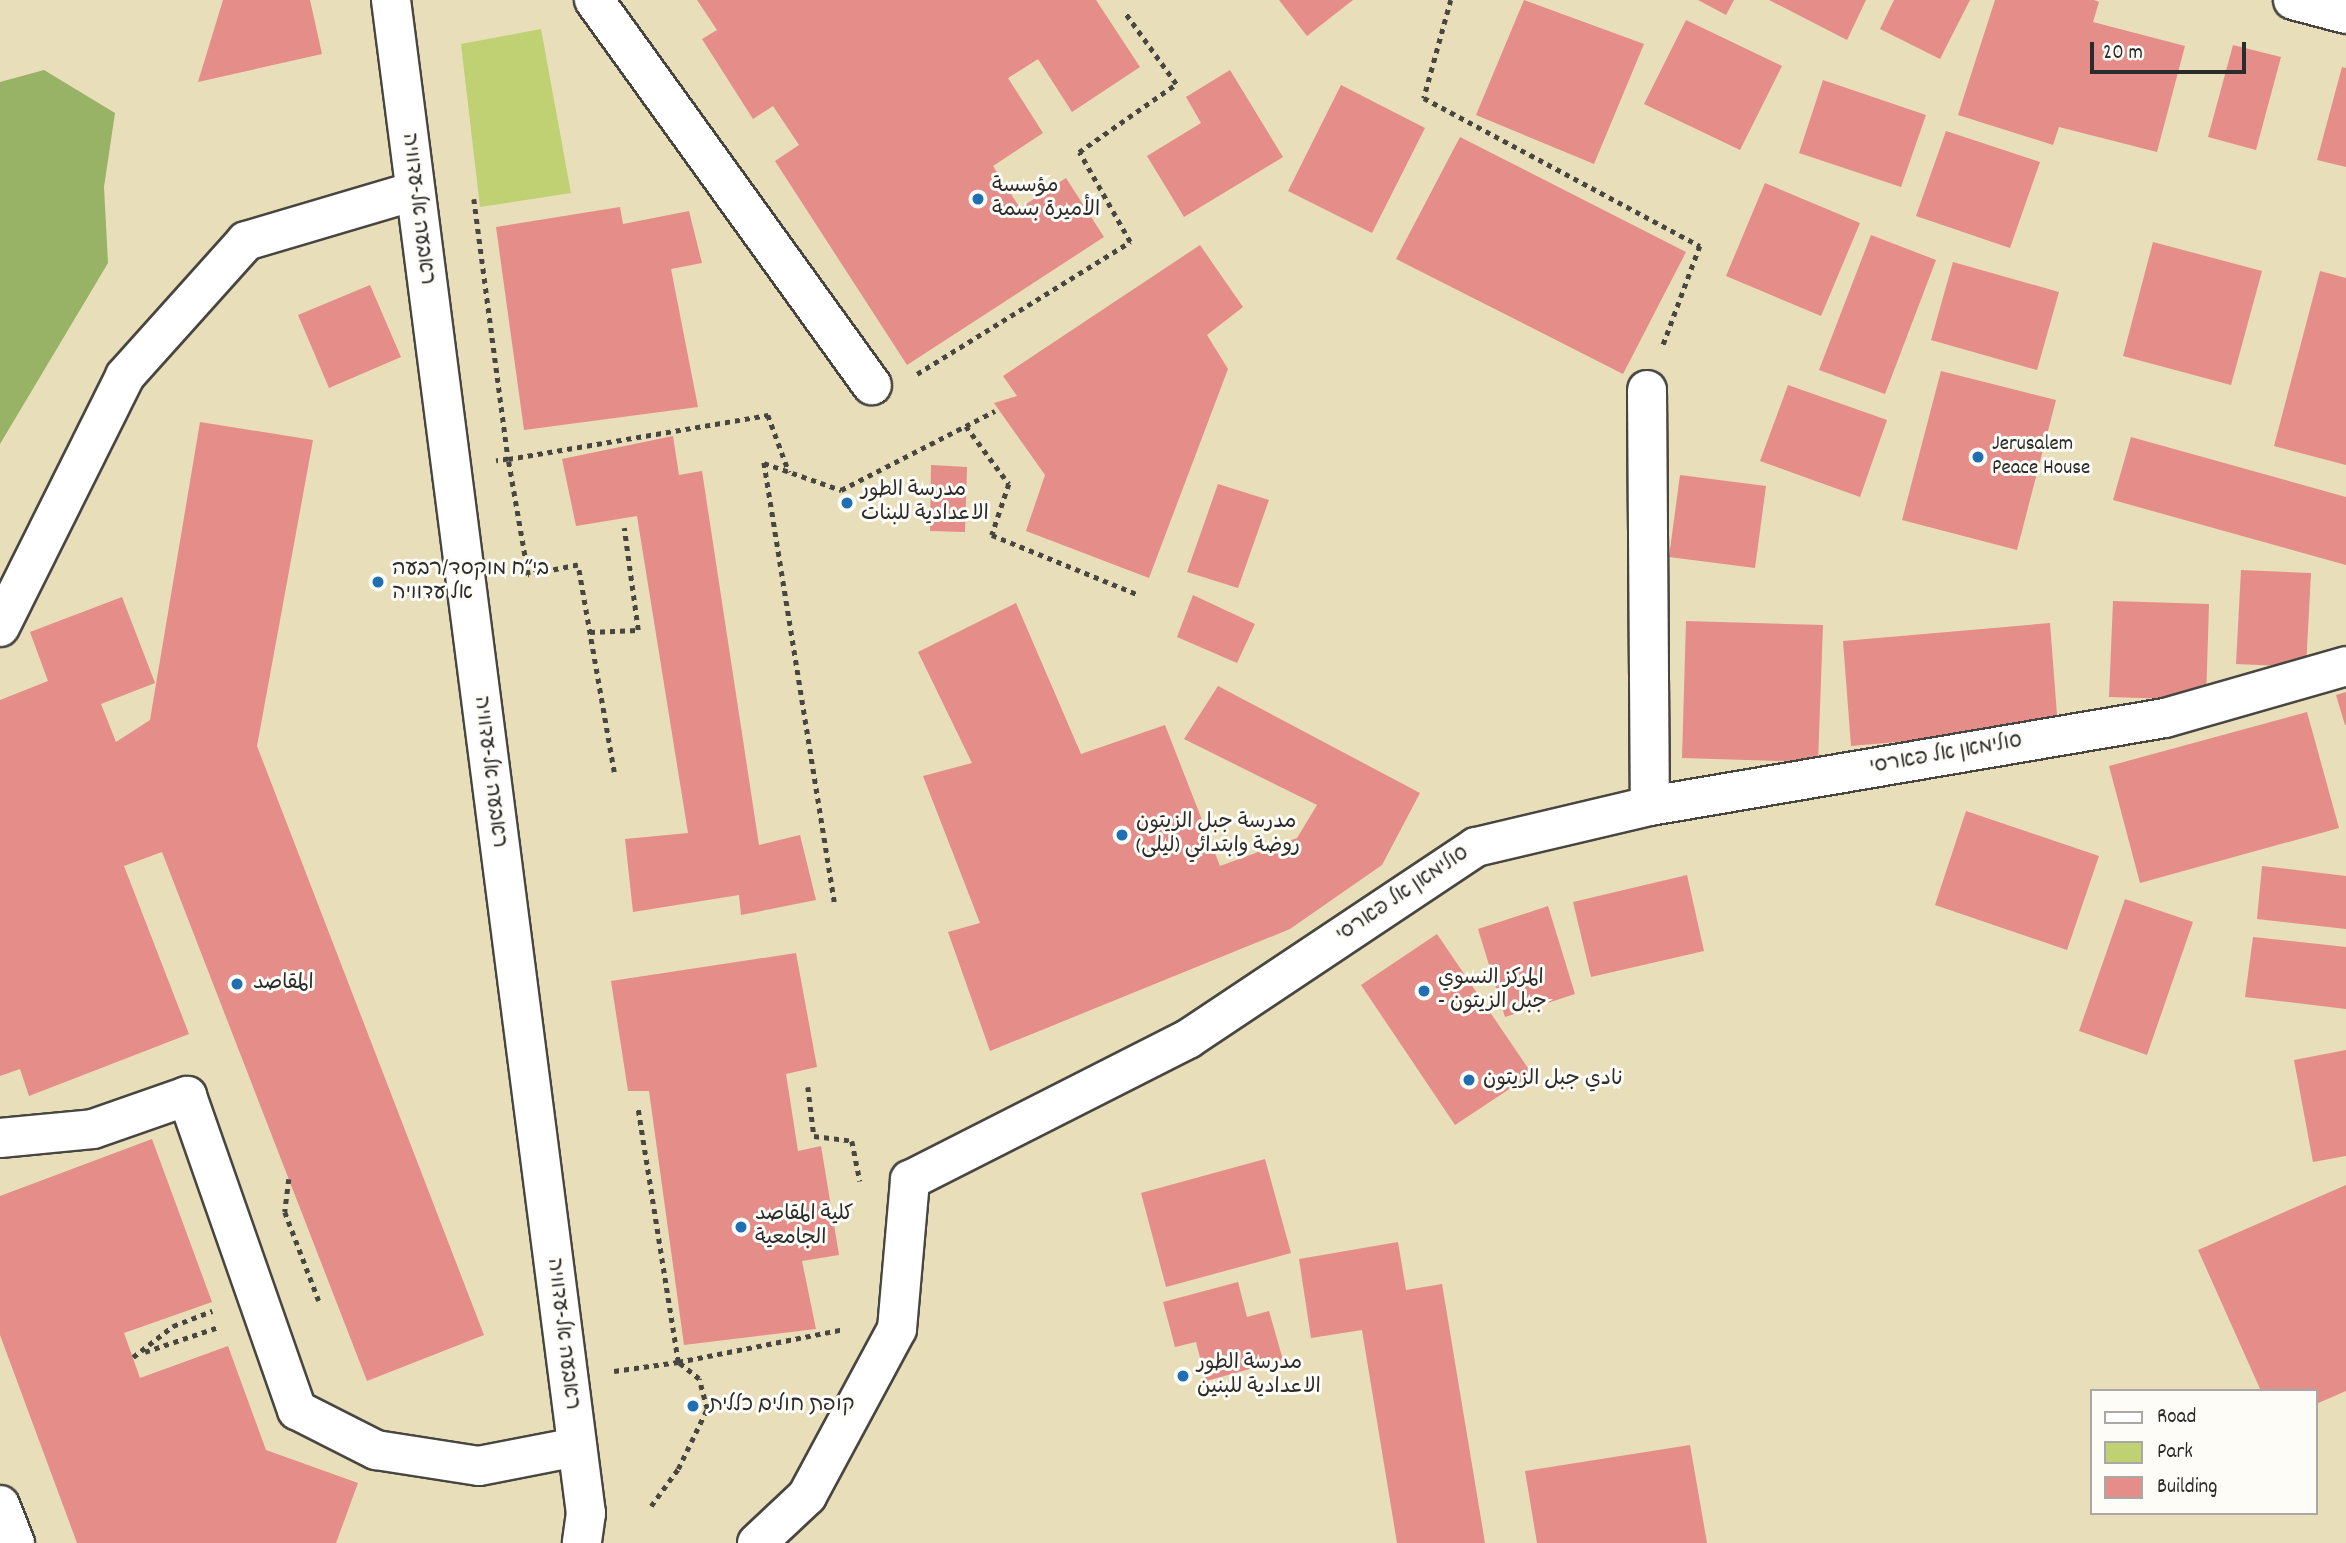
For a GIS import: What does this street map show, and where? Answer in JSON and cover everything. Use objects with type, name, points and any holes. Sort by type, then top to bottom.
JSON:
[{"type":"street","name":"ראבעה אל-עדוויה","points":[[391,0],[586,1513],[582,1543]]},
{"type":"street","points":[[594,0],[872,385]]},
{"type":"street","points":[[2293,0],[2346,14]]},
{"type":"street","points":[[0,627],[125,376],[246,242],[415,191]]},
{"type":"street","points":[[1647,390],[1650,806]]},
{"type":"street","name":"סולימאן אל פארסי","points":[[757,1543],[807,1496],[897,1329],[910,1180],[1188,1039],[1476,846],[1650,806],[2165,718],[2346,666]]},
{"type":"street","points":[[0,1138],[93,1129],[187,1096],[297,1410],[376,1450],[479,1466],[577,1447]]},
{"type":"street","points":[[0,1505],[15,1543]]},
{"type":"path","points":[[1451,0],[1423,98],[1700,246],[1647,390]]},
{"type":"path","points":[[872,385],[885,394],[1130,242],[1079,152],[1176,85],[1125,13]]},
{"type":"path","points":[[474,199],[508,459],[528,575],[578,565],[614,772]]},
{"type":"path","points":[[834,902],[764,463],[841,490],[995,411]]},
{"type":"path","points":[[508,459],[768,415],[789,472]]},
{"type":"path","points":[[966,426],[1009,484],[992,535],[1139,595]]},
{"type":"path","points":[[590,632],[638,630],[624,528]]},
{"type":"path","points":[[808,1087],[814,1136],[852,1141],[862,1190]]},
{"type":"path","points":[[638,1109],[678,1362],[699,1380],[707,1409],[651,1506]]},
{"type":"path","points":[[289,1179],[285,1212],[319,1301]]},
{"type":"path","points":[[141,1354],[263,1311]]},
{"type":"path","points":[[568,1378],[678,1362],[850,1328]]},
{"type":"green space","points":[[541,29],[571,193],[480,207],[461,44]]},
{"type":"green space","points":[[44,70],[115,113],[104,187],[108,263],[0,444],[0,82]]},
{"type":"building","points":[[223,0],[310,0],[322,54],[198,82]]},
{"type":"building","name":"مؤسسة الأميرة بسمة","points":[[697,0],[1096,0],[1140,67],[1072,112],[1038,59],[1008,78],[1043,133],[993,166],[1020,208],[1066,178],[1104,237],[907,365],[775,161],[799,145],[773,106],[753,119],[702,39],[717,30]]},
{"type":"building","points":[[1279,0],[1353,0],[1307,36]]},
{"type":"building","points":[[1524,0],[1644,44],[1594,164],[1476,115]]},
{"type":"building","points":[[1698,0],[1734,0],[1726,15]]},
{"type":"building","points":[[1769,0],[1866,0],[1847,40]]},
{"type":"building","points":[[1894,0],[1970,0],[1940,59],[1880,29]]},
{"type":"building","points":[[1995,0],[2094,0],[2099,2],[2093,22],[2185,46],[2157,152],[2059,127],[2053,145],[1958,115]]},
{"type":"building","points":[[1686,20],[1782,66],[1740,150],[1644,104]]},
{"type":"building","points":[[2233,45],[2281,57],[2256,150],[2208,137]]},
{"type":"building","points":[[2342,67],[2346,68],[2346,167],[2317,160]]},
{"type":"building","points":[[1230,70],[1283,157],[1184,217],[1147,156],[1201,123],[1186,97]]},
{"type":"building","points":[[1823,80],[1926,115],[1901,187],[1799,153]]},
{"type":"building","points":[[1341,85],[1425,128],[1372,233],[1288,191]]},
{"type":"building","points":[[1946,131],[2040,162],[2010,248],[1916,216]]},
{"type":"building","points":[[1460,137],[1686,252],[1623,374],[1396,259]]},
{"type":"building","points":[[1765,183],[1860,223],[1821,316],[1726,276]]},
{"type":"building","points":[[620,207],[623,224],[689,211],[702,263],[671,269],[698,407],[524,430],[496,227]]},
{"type":"building","points":[[1871,235],[1936,260],[1885,394],[1819,370]]},
{"type":"building","points":[[2153,242],[2262,271],[2231,385],[2123,356]]},
{"type":"building","points":[[1200,245],[1243,307],[1207,335],[1228,369],[1149,578],[1026,531],[1045,475],[994,403],[1017,396],[1003,376]]},
{"type":"building","points":[[1953,262],[2059,292],[2037,370],[1931,340]]},
{"type":"building","points":[[2320,271],[2346,278],[2346,465],[2274,446]]},
{"type":"building","points":[[370,285],[401,357],[329,388],[298,315]]},
{"type":"building","points":[[1941,371],[2056,400],[2017,550],[1902,520]]},
{"type":"building","points":[[1788,385],[1887,420],[1860,497],[1760,461]]},
{"type":"building","points":[[200,422],[313,440],[257,746],[484,1335],[367,1381],[162,852],[124,866],[189,1034],[29,1096],[20,1069],[0,1076],[0,700],[48,681],[30,632],[122,597],[155,683],[101,704],[116,742],[150,720]]},
{"type":"building","points":[[673,436],[679,475],[702,471],[759,845],[800,835],[816,900],[741,915],[739,895],[633,912],[625,839],[688,833],[637,516],[576,526],[562,459]]},
{"type":"building","points":[[2131,437],[2346,497],[2346,565],[2113,500]]},
{"type":"building","points":[[931,465],[967,467],[965,532],[930,531]]},
{"type":"building","points":[[1680,475],[1766,486],[1755,568],[1669,557]]},
{"type":"building","points":[[1218,484],[1269,500],[1238,588],[1187,572]]},
{"type":"building","points":[[2241,570],[2311,573],[2306,667],[2236,664]]},
{"type":"building","points":[[1193,595],[1255,624],[1237,663],[1177,637]]},
{"type":"building","points":[[2113,601],[2209,604],[2206,700],[2109,697]]},
{"type":"building","points":[[1016,603],[1081,754],[1165,725],[1220,866],[1297,838],[1317,805],[1184,739],[1218,686],[1420,793],[1382,865],[1290,929],[990,1051],[948,932],[980,923],[923,776],[972,763],[918,652]]},
{"type":"building","points":[[1686,621],[1823,625],[1818,762],[1682,758]]},
{"type":"building","points":[[2050,623],[2058,728],[1851,746],[1843,641]]},
{"type":"building","points":[[2346,692],[2346,725],[2345,725],[2336,695]]},
{"type":"building","points":[[2307,712],[2339,828],[2140,883],[2109,766]]},
{"type":"building","points":[[1966,811],[2099,856],[2067,950],[1935,905]]},
{"type":"building","points":[[2262,866],[2346,876],[2346,929],[2257,919]]},
{"type":"building","points":[[1687,875],[1704,951],[1591,977],[1573,902]]},
{"type":"building","points":[[2125,899],[2193,922],[2147,1055],[2079,1031]]},
{"type":"building","points":[[1548,906],[1575,994],[1505,1017],[1478,929]]},
{"type":"building","points":[[1437,934],[1532,1074],[1455,1125],[1361,985]]},
{"type":"building","points":[[2253,937],[2346,947],[2346,1009],[2245,997]]},
{"type":"building","points":[[796,953],[817,1067],[786,1074],[798,1151],[821,1146],[839,1255],[802,1261],[816,1329],[684,1345],[649,1091],[628,1091],[611,981]]},
{"type":"building","points":[[2346,1050],[2346,1156],[2313,1162],[2294,1060]]},
{"type":"building","points":[[152,1139],[212,1302],[124,1333],[140,1378],[228,1346],[266,1450],[358,1483],[336,1543],[77,1543],[0,1335],[0,1196]]},
{"type":"building","points":[[1265,1159],[1291,1253],[1166,1287],[1141,1193]]},
{"type":"building","points":[[2346,1185],[2346,1391],[2318,1403],[2318,1389],[2260,1389],[2198,1250]]},
{"type":"building","points":[[1398,1242],[1406,1290],[1442,1284],[1485,1543],[1397,1543],[1362,1330],[1311,1338],[1299,1259]]},
{"type":"building","points":[[1238,1282],[1247,1317],[1269,1311],[1283,1360],[1206,1381],[1196,1342],[1175,1347],[1163,1302]]},
{"type":"building","points":[[1690,1445],[1707,1543],[1537,1543],[1525,1471]]},
{"type":"place","name":"مؤسسة الأميرة بسمة","points":[[978,199]]},
{"type":"place","name":"Jerusalem Peace House","points":[[1978,457]]},
{"type":"place","name":"مدرسة الطور الاعدادية للبنات","points":[[847,503]]},
{"type":"place","name":"בי״ח מוקסד/רבעה אל עדוויה","points":[[378,582]]},
{"type":"place","name":"مدرسة جبل الزيتون (ليلى) روضة وابتدائي","points":[[1122,835]]},
{"type":"place","name":"المقاصد","points":[[237,984]]},
{"type":"place","name":"المركز النسوي - جبل الزيتون","points":[[1424,991]]},
{"type":"place","name":"نادي جبل الزيتون","points":[[1469,1080]]},
{"type":"place","name":"كلية المقاصد الجامعية","points":[[741,1227]]},
{"type":"place","name":"مدرسة الطور الاعدادية للبنين","points":[[1183,1376]]},
{"type":"place","name":"קופת חולים כללית","points":[[693,1406]]}]
